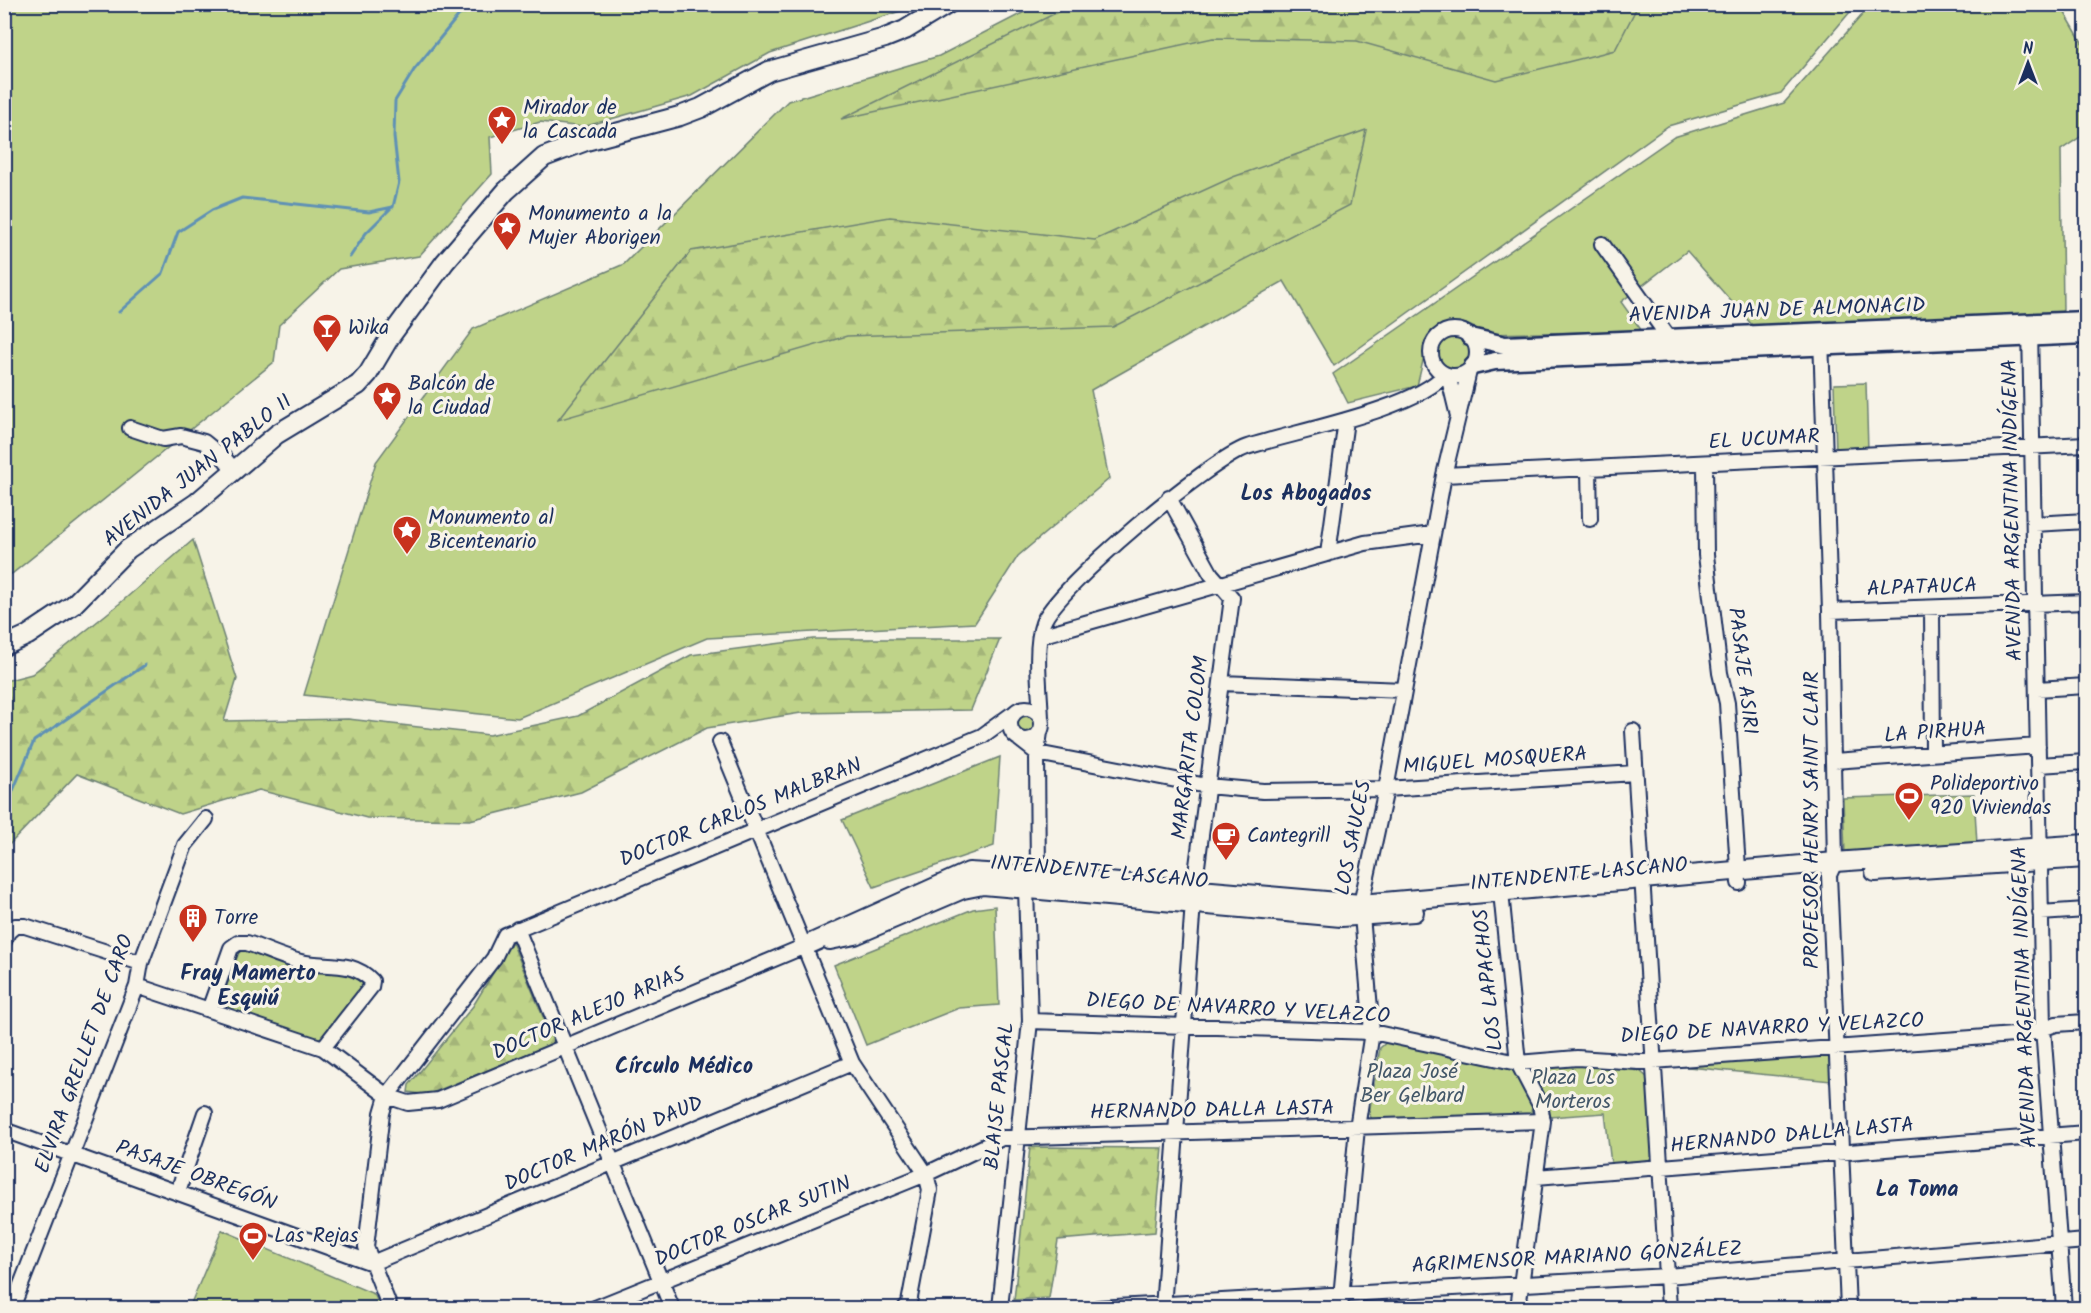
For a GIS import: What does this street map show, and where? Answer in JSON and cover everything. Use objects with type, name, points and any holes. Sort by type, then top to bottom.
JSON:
[{"type":"main road","name":"AVENIDA JUAN PABLO II","points":[[4,646],[28,635],[73,605],[128,549],[196,503],[295,421],[358,385],[368,374],[390,337],[445,262],[506,191],[544,157],[586,141],[691,112],[769,71],[885,38],[915,25],[948,4]]},
{"type":"main road","name":"INTENDENTE LASCANO","points":[[805,946],[855,935],[973,885],[1032,882],[1362,910],[1832,868],[2040,854],[2086,844]]},
{"type":"main road","name":"INTENDENTE LASCANO","points":[[2040,854],[2086,858]]},
{"type":"street","points":[[1602,244],[1669,338]]},
{"type":"street","points":[[2030,330],[2086,320]]},
{"type":"street","points":[[1432,358],[1435,365],[1447,375],[1456,376],[1471,368],[1495,361],[1821,339],[2030,330],[2086,335]]},
{"type":"street","name":"AVENIDA ARGENTINA INDÍGENA","points":[[2030,330],[2043,1028],[2064,1308]]},
{"type":"street","points":[[1419,393],[1430,378],[1433,345],[1443,334],[1457,331],[1470,337],[1476,348],[1471,368]]},
{"type":"street","name":"AVENIDA JUAN DE ALMONACID","points":[[1470,337],[1505,345],[1669,338],[1821,339]]},
{"type":"street","name":"PROFESOR HENRY SAINT CLAIR","points":[[1821,339],[1834,761],[1832,868],[1836,1048],[1848,1308]]},
{"type":"street","name":"LOS SAUCES","points":[[1340,1308],[1357,1128],[1372,1032],[1362,910],[1432,534],[1444,475],[1471,368]]},
{"type":"street","points":[[1032,882],[1037,753],[1041,725],[1040,636],[1042,625],[1055,603],[1169,498],[1211,466],[1245,448],[1346,420],[1419,393],[1431,388],[1447,375]]},
{"type":"street","name":"LOS SAUCES","points":[[1447,375],[1458,416]]},
{"type":"street","points":[[1328,554],[1346,420]]},
{"type":"street","points":[[130,428],[163,439],[181,436],[204,442],[225,459],[234,470]]},
{"type":"street","name":"EL UCUMAR","points":[[1444,475],[2086,444]]},
{"type":"street","name":"PASAJE ASIRI","points":[[1705,464],[1706,555],[1728,714],[1738,877]]},
{"type":"street","points":[[1589,469],[1590,519]]},
{"type":"street","name":"MARGARITA COLOM","points":[[1163,1306],[1178,1134],[1193,896],[1232,598],[1211,574],[1169,498]]},
{"type":"street","points":[[2034,524],[2086,521]]},
{"type":"street","points":[[1040,636],[1365,543],[1432,534]]},
{"type":"street","name":"ALPATAUCA","points":[[1830,611],[2086,602]]},
{"type":"street","points":[[1932,608],[1933,754]]},
{"type":"street","points":[[1037,753],[1016,736],[1009,724],[1015,712],[1034,694],[1039,680]]},
{"type":"street","points":[[1221,683],[1404,690]]},
{"type":"street","points":[[2037,689],[2086,686]]},
{"type":"street","points":[[1015,712],[1032,708],[1041,725]]},
{"type":"street","name":"DOCTOR CARLOS MALBRAN","points":[[517,929],[982,736],[1015,712]]},
{"type":"street","points":[[1016,736],[1030,739],[1041,725]]},
{"type":"street","points":[[1633,731],[1669,1308]]},
{"type":"street","name":"DOCTOR CARLOS MALBRAN","points":[[982,736],[1016,736]]},
{"type":"street","points":[[720,742],[852,1063],[926,1174],[930,1190],[905,1308]]},
{"type":"street","name":"LA PIRHUA","points":[[1834,761],[2038,746]]},
{"type":"street","name":"MIGUEL MOSQUERA","points":[[1037,753],[1207,786],[1263,791],[1386,789],[1635,773]]},
{"type":"street","points":[[2039,765],[2086,762]]},
{"type":"street","name":"ELVIRA GRELLET DE CARO","points":[[12,1308],[70,1153],[137,986],[141,963],[184,845],[206,819]]},
{"type":"street","name":"BLAISE PASCAL","points":[[1000,1308],[1030,1021],[1032,882]]},
{"type":"street","name":"LOS LAPACHOS","points":[[1502,898],[1518,1063],[1540,1105],[1543,1121],[1518,1308]]},
{"type":"street","points":[[2040,913],[2086,910]]},
{"type":"street","points":[[4,941],[8,932],[15,926],[25,926],[141,963]]},
{"type":"street","points":[[390,1308],[366,1247],[377,1143],[387,1096],[494,958],[505,935],[517,929],[672,1308]]},
{"type":"street","points":[[209,1010],[231,948],[238,943],[247,943],[302,962],[336,963],[348,966],[372,981],[370,987],[322,1048]]},
{"type":"street","name":"DOCTOR ALEJO ARIAS","points":[[387,1096],[408,1103],[438,1100],[805,946]]},
{"type":"street","points":[[137,986],[322,1048],[387,1096]]},
{"type":"street","name":"DIEGO DE NAVARRO Y VELAZCO","points":[[1030,1021],[1372,1032],[1518,1063],[1577,1058],[1652,1061],[1836,1048],[2028,1034],[2043,1028],[2086,1022]]},
{"type":"street","name":"DOCTOR MARÓN DAUD","points":[[372,1263],[852,1063]]},
{"type":"street","points":[[178,1191],[205,1113]]},
{"type":"street","name":"HERNANDO DALLA LASTA","points":[[926,1174],[987,1145],[1017,1136],[1178,1134],[1543,1121]]},
{"type":"street","name":"PASAJE OBREGÓN","points":[[4,1130],[372,1263]]},
{"type":"street","name":"HERNANDO DALLA LASTA","points":[[1536,1177],[2086,1132]]},
{"type":"street","name":"DOCTOR OSCAR SUTIN","points":[[595,1308],[926,1174]]},
{"type":"street","name":"AGRIMENSOR MARIANO GONZÁLEZ","points":[[1098,1308],[1667,1276],[2086,1241]]},
{"type":"green space","points":[[4,5],[919,5],[770,53],[692,96],[583,127],[540,122],[490,137],[492,174],[419,256],[339,269],[279,325],[274,362],[13,573],[5,577]]},
{"type":"green space","points":[[1038,5],[1856,5],[1781,93],[1668,126],[1334,366],[1284,281],[1091,390],[1109,479],[1018,556],[975,623],[707,638],[518,718],[304,695],[376,462],[473,329],[624,264],[788,101],[939,56]]},
{"type":"green space","points":[[1072,5],[1638,5],[1615,50],[1496,80],[1357,41],[1213,38],[841,119]]},
{"type":"green space","points":[[1871,5],[2073,5],[2065,13],[2086,49],[2086,133],[2061,150],[2063,312],[1753,326],[1687,251],[1621,302],[1642,331],[1487,334],[1458,322],[1446,324],[1430,332],[1417,386],[1348,403],[1333,374],[1674,137],[1784,103]]},
{"type":"green space","points":[[1366,130],[1350,205],[1113,327],[847,336],[558,420],[691,251],[890,217],[1095,240],[1233,177]]},
{"type":"green space","points":[[1454,336],[1465,341],[1470,352],[1465,363],[1454,368],[1443,363],[1438,352],[1443,341]]},
{"type":"green space","points":[[1866,383],[1868,450],[1836,451],[1834,384]]},
{"type":"green space","points":[[193,540],[237,679],[224,721],[348,719],[489,735],[578,716],[691,655],[813,639],[1000,639],[971,710],[801,713],[707,728],[581,792],[470,820],[367,818],[259,790],[180,814],[77,774],[9,845],[5,853],[5,681],[32,674],[119,604]]},
{"type":"green space","points":[[1021,714],[1029,714],[1035,720],[1035,728],[1029,734],[1021,734],[1015,728],[1015,720]]},
{"type":"green space","points":[[1000,757],[994,846],[874,887],[842,820]]},
{"type":"green space","name":"Polideportivo 920 Viviendas","points":[[1974,794],[1977,844],[1845,856],[1843,798]]},
{"type":"green space","points":[[995,906],[999,1005],[959,1008],[866,1045],[834,965],[973,909]]},
{"type":"green space","points":[[512,942],[554,1043],[427,1095],[408,1092],[409,1085],[473,1006]]},
{"type":"green space","points":[[240,949],[285,956],[342,973],[363,984],[362,990],[325,1036],[319,1040],[219,1007]]},
{"type":"green space","name":"Plaza José Ber Gelbard","points":[[1388,1041],[1514,1068],[1532,1106],[1531,1113],[1526,1116],[1373,1121],[1369,1114],[1380,1048]]},
{"type":"green space","points":[[1823,1055],[1829,1057],[1831,1081],[1678,1066]]},
{"type":"green space","name":"Plaza Los Morteros","points":[[1581,1063],[1640,1071],[1649,1079],[1653,1155],[1649,1160],[1611,1164],[1605,1113],[1549,1117],[1530,1071],[1533,1067]]},
{"type":"green space","points":[[1030,1147],[1163,1148],[1155,1232],[1058,1240],[1049,1298],[1014,1300]]},
{"type":"green space","name":"Las Rejas","points":[[222,1230],[374,1294],[381,1308],[189,1308]]},
{"type":"waterway","points":[[119,312],[163,273],[178,232],[212,210],[242,198],[369,212],[393,207],[399,182],[394,137],[395,101],[414,70],[459,15],[489,4]]},
{"type":"waterway","points":[[350,257],[366,233],[391,208]]},
{"type":"waterway","points":[[4,812],[34,741],[145,665]]},
{"type":"place","name":"Mirador de la Cascada","points":[[502,146]]},
{"type":"place","name":"Monumento a la Mujer Aborigen","points":[[507,252]]},
{"type":"place","name":"Wika","points":[[327,354]]},
{"type":"place","name":"Balcón de la Ciudad","points":[[387,422]]},
{"type":"place","name":"Monumento al Bicentenario","points":[[407,556]]},
{"type":"place","name":"Polideportivo 920 Viviendas","points":[[1909,822]]},
{"type":"place","name":"Cantegrill","points":[[1226,862]]},
{"type":"place","name":"Torre","points":[[193,944]]},
{"type":"place","name":"Las Rejas","points":[[253,1262]]},
{"type":"district","name":"Los Abogados","points":[[1306,494]]},
{"type":"district","name":"Fray Mamerto Esquiú","points":[[248,986]]},
{"type":"district","name":"Círculo Médico","points":[[684,1067]]},
{"type":"district","name":"La Toma","points":[[1917,1190]]}]
